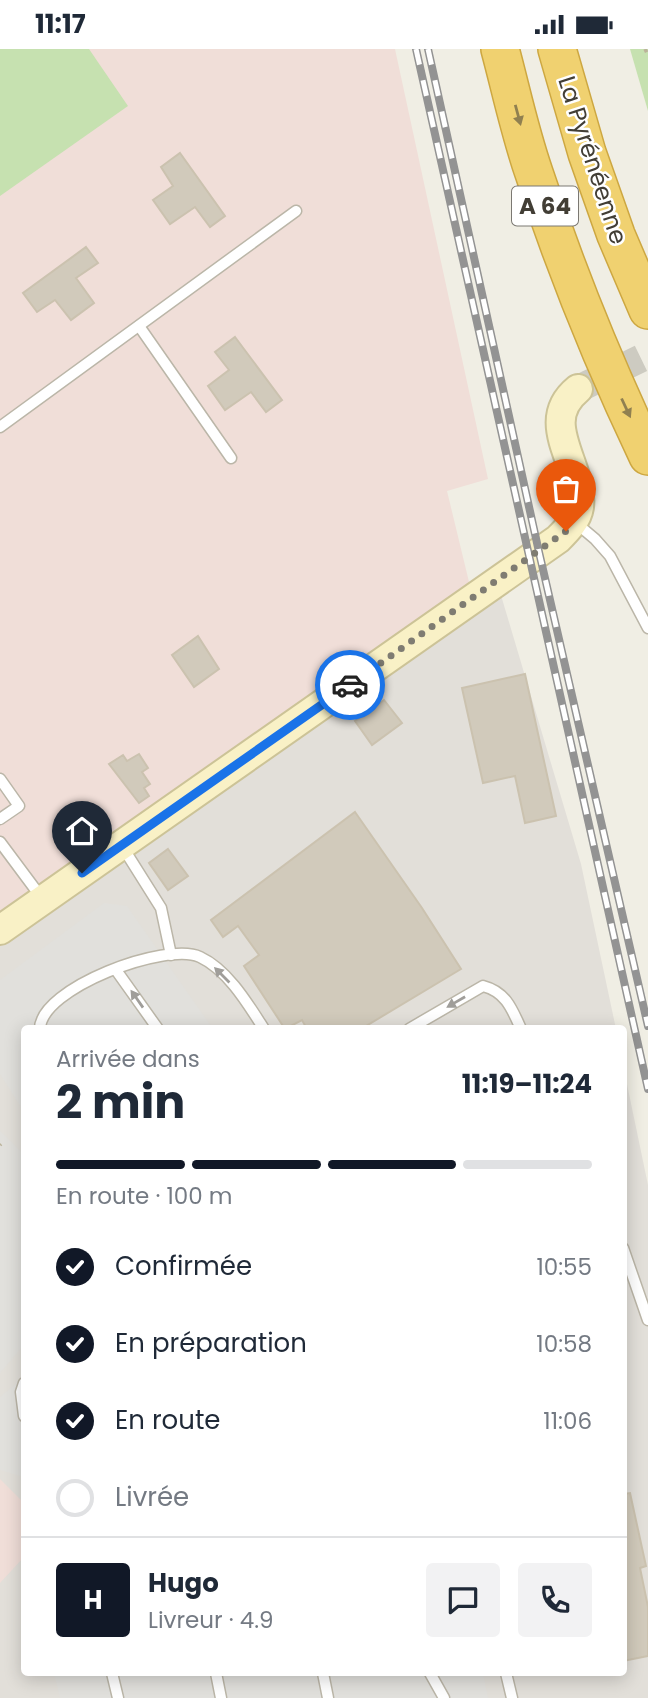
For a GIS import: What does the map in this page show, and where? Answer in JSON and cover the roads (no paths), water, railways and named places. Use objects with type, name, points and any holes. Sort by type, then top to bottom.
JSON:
[{"type":"highway","name":"A 64","points":[[500,49],[533,170],[565,261],[603,359],[648,456]]},
{"type":"highway","name":"La Pyrénéenne","points":[[557,49],[587,153],[616,235],[648,310]]},
{"type":"street","points":[[0,930],[558,539],[574,521],[579,506],[579,491],[560,423],[567,398],[578,389]]},
{"type":"lane","points":[[0,427],[296,211]]},
{"type":"lane","points":[[139,326],[230,458]]},
{"type":"lane","points":[[574,521],[610,556],[648,628]]},
{"type":"lane","points":[[0,779],[19,806],[0,819]]},
{"type":"lane","points":[[0,842],[43,901]]},
{"type":"lane","points":[[122,845],[161,908],[171,955]]},
{"type":"lane","points":[[40,1025],[40,1020],[55,1002],[88,979],[162,955],[171,955],[199,956],[224,974],[261,1025]]},
{"type":"lane","points":[[116,970],[155,1025]]},
{"type":"lane","points":[[416,1025],[483,986],[497,990],[510,1004],[519,1025]]},
{"type":"lane","points":[[627,1260],[648,1320]]},
{"type":"lane","points":[[113,1676],[118,1698]]},
{"type":"lane","points":[[217,1676],[221,1698]]},
{"type":"lane","points":[[324,1676],[328,1698]]},
{"type":"lane","points":[[432,1676],[444,1698]]},
{"type":"lane","points":[[507,1676],[512,1698]]},
{"type":"tunnel","points":[[578,389],[648,355]]},
{"type":"railway","points":[[416,49],[648,1089]]},
{"type":"railway","points":[[428,49],[539,552],[648,1026]]}]
